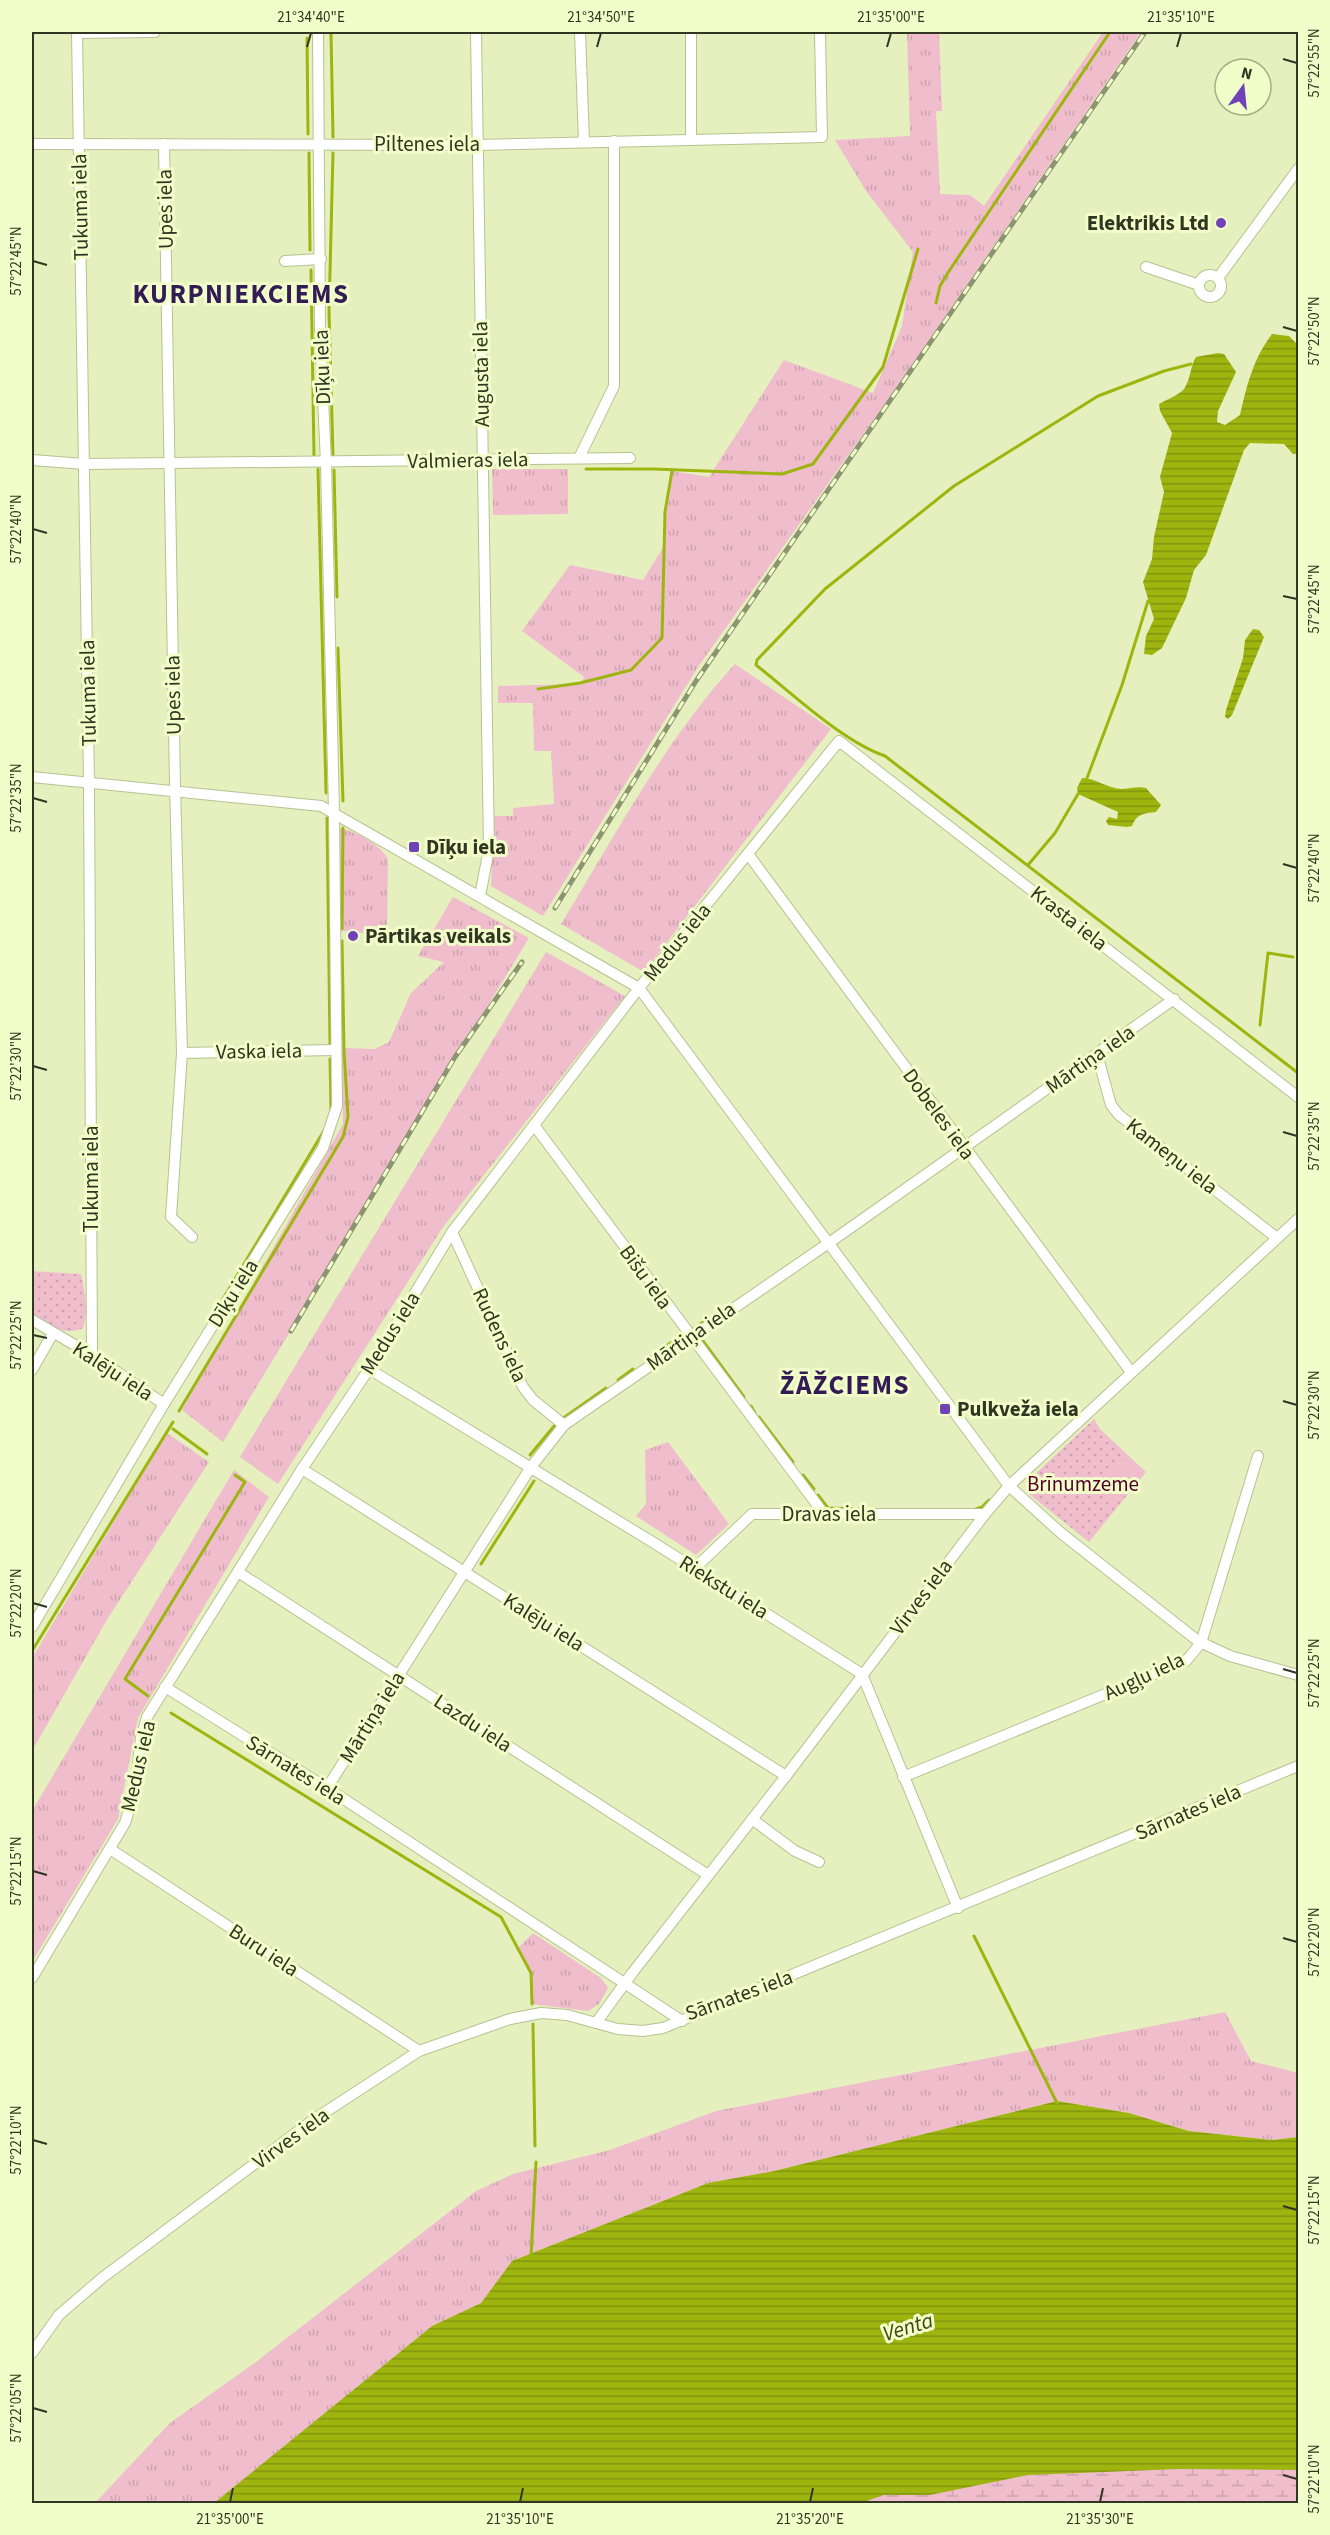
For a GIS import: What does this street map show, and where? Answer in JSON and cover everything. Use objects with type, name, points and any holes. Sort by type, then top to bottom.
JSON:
[{"type":"street","points":[[77,32],[155,32]]},
{"type":"street","name":"Tukuma iela","points":[[77,32],[89,783],[92,1355]]},
{"type":"street","name":"Dīķu iela","points":[[32,1627],[164,1404],[323,1148],[337,1106],[334,813],[326,463],[320,332],[318,32]]},
{"type":"street","name":"Augusta iela","points":[[476,32],[489,849],[480,896]]},
{"type":"street","points":[[580,32],[584,142]]},
{"type":"street","points":[[691,32],[691,140]]},
{"type":"street","name":"Piltenes iela","points":[[32,144],[477,145],[822,137],[820,32]]},
{"type":"street","points":[[579,458],[614,386],[614,141]]},
{"type":"street","name":"Upes iela","points":[[164,144],[175,791],[182,1053],[171,1216],[192,1237]]},
{"type":"street","points":[[1218,278],[1299,169]]},
{"type":"street","points":[[285,261],[321,260]]},
{"type":"street","points":[[1146,267],[1199,285],[1203,295],[1214,297],[1222,289],[1218,278]]},
{"type":"street","points":[[1199,285],[1207,276],[1218,278]]},
{"type":"street","name":"Valmieras iela","points":[[32,460],[84,464],[630,458]]},
{"type":"street","name":"Medus iela","points":[[32,1978],[125,1823],[135,1790],[141,1738],[147,1717],[302,1469],[369,1369],[452,1232],[639,988],[839,741]]},
{"type":"street","name":"Krasta iela","points":[[839,741],[1299,1097]]},
{"type":"street","points":[[32,777],[314,804],[334,813],[639,988],[1009,1486],[1061,1533],[1201,1643],[1230,1656],[1299,1675]]},
{"type":"street","name":"Dobeles iela","points":[[748,854],[1131,1372]]},
{"type":"street","name":"Mārtiņa iela","points":[[327,1788],[531,1467],[564,1425],[690,1336],[829,1243],[1174,999]]},
{"type":"street","name":"Vaska iela","points":[[182,1053],[335,1050]]},
{"type":"street","name":"Kameņu iela","points":[[1097,1054],[1111,1105],[1119,1115],[1277,1238]]},
{"type":"street","name":"Bišu iela","points":[[534,1125],[824,1514]]},
{"type":"street","name":"Virves iela","points":[[596,2023],[625,1982],[786,1776],[985,1514],[1009,1486],[1299,1219]]},
{"type":"street","name":"Rudens iela","points":[[452,1232],[524,1386],[533,1400],[564,1425]]},
{"type":"street","name":"Kalēju iela","points":[[32,1320],[92,1355],[164,1404]]},
{"type":"street","points":[[32,1371],[54,1333]]},
{"type":"street","name":"Riekstu iela","points":[[369,1369],[531,1467],[862,1674]]},
{"type":"street","name":"Augļu iela","points":[[903,1777],[1186,1661],[1201,1643],[1258,1455]]},
{"type":"street","name":"Kalēju iela","points":[[302,1469],[786,1776]]},
{"type":"street","name":"Dravas iela","points":[[694,1568],[752,1514],[985,1514]]},
{"type":"street","name":"Lazdu iela","points":[[238,1572],[708,1875]]},
{"type":"street","points":[[862,1674],[958,1908]]},
{"type":"street","name":"Sārnates iela","points":[[165,1687],[327,1788],[681,2021],[1299,1766]]},
{"type":"street","points":[[752,1819],[795,1851],[819,1862]]},
{"type":"street","name":"Buru iela","points":[[110,1850],[419,2050]]},
{"type":"street","name":"Virves iela","points":[[32,2353],[60,2315],[102,2278],[314,2120],[419,2050],[510,2019],[541,2013],[567,2015],[618,2029],[643,2031],[663,2028],[681,2021]]},
{"type":"green space","points":[[907,32],[939,32],[942,111],[936,111],[940,194],[970,195],[984,206],[1103,32],[1141,32],[888,399],[698,667],[543,916],[491,886],[494,816],[513,816],[513,808],[554,804],[551,751],[534,751],[533,703],[498,703],[498,686],[581,684],[584,677],[522,631],[570,565],[643,580],[664,546],[672,471],[709,477],[784,360],[873,393],[902,326],[913,252],[866,191],[835,140],[910,136]]},
{"type":"green space","points":[[492,469],[568,469],[568,514],[493,515]]},
{"type":"green space","points":[[735,664],[831,729],[644,972],[561,924],[663,756],[710,693]]},
{"type":"green space","points":[[340,828],[367,839],[388,859],[387,936],[338,930]]},
{"type":"green space","points":[[453,897],[529,938],[223,1442],[182,1410],[343,1124],[342,1048],[375,1049],[389,1042],[411,993],[444,962],[418,956]]},
{"type":"green space","points":[[546,952],[625,996],[443,1227],[278,1484],[240,1457]]},
{"type":"green space","points":[[32,1271],[81,1274],[86,1308],[83,1328],[63,1330],[32,1315]]},
{"type":"green space","name":"Brīnumzeme","points":[[1094,1419],[1100,1429],[1146,1472],[1089,1542],[1029,1494],[1027,1488],[1032,1477]]},
{"type":"green space","points":[[167,1433],[209,1462],[108,1618],[32,1751],[32,1658]]},
{"type":"green space","points":[[668,1442],[729,1524],[696,1555],[636,1516],[646,1504],[645,1450]]},
{"type":"green space","points":[[1120,1457],[1140,1470],[1117,1503],[1098,1489]]},
{"type":"green space","points":[[234,1470],[269,1497],[138,1718],[118,1819],[32,1962],[32,1811]]},
{"type":"green space","points":[[533,1933],[601,1978],[608,1988],[599,2004],[588,2011],[532,2004],[531,1973],[518,1948]]},
{"type":"green space","points":[[1225,2012],[1251,2061],[1298,2073],[1298,2137],[1272,2140],[1189,2131],[1129,2113],[1057,2101],[774,2171],[708,2183],[512,2261],[481,2303],[432,2326],[214,2503],[94,2504],[170,2423],[256,2362],[476,2191],[513,2174],[610,2150],[716,2111]]},
{"type":"green space","points":[[1298,2361],[1298,2503],[642,2504]]},
{"type":"water","points":[[1272,334],[1289,336],[1298,345],[1298,453],[1293,454],[1284,444],[1250,443],[1244,450],[1206,555],[1194,570],[1186,598],[1162,648],[1152,655],[1144,654],[1146,636],[1154,619],[1143,582],[1152,559],[1154,537],[1164,492],[1160,477],[1172,433],[1160,411],[1159,404],[1184,389],[1196,357],[1224,354],[1236,372],[1218,411],[1217,422],[1225,425],[1240,415],[1255,363]]},
{"type":"water","points":[[1253,629],[1259,630],[1264,637],[1232,715],[1228,719],[1225,717],[1226,710],[1243,658],[1245,640]]},
{"type":"water","points":[[1082,778],[1121,789],[1146,788],[1161,805],[1156,812],[1138,817],[1132,826],[1108,825],[1106,821],[1109,817],[1117,819],[1118,812],[1078,794],[1077,788]]},
{"type":"water","name":"Venta","points":[[1057,2101],[1129,2113],[1189,2131],[1272,2140],[1298,2137],[1298,2470],[1179,2469],[1028,2475],[930,2495],[884,2495],[858,2504],[214,2503],[432,2326],[481,2303],[512,2261],[708,2183],[774,2171]]},
{"type":"waterway","points":[[331,32],[333,137]]},
{"type":"waterway","points":[[936,303],[940,286],[949,271],[1110,32]]},
{"type":"waterway","points":[[307,38],[308,134]]},
{"type":"waterway","points":[[309,153],[310,250]]},
{"type":"waterway","points":[[333,153],[329,312],[333,456]]},
{"type":"waterway","points":[[586,469],[782,474],[813,464],[883,367],[918,249]]},
{"type":"waterway","points":[[311,270],[314,456]]},
{"type":"waterway","points":[[1191,364],[1164,371],[1098,396],[954,486],[825,589],[757,660],[756,665],[852,740],[885,756],[1298,1073]]},
{"type":"waterway","points":[[318,469],[326,793]]},
{"type":"waterway","points":[[334,470],[337,597]]},
{"type":"waterway","points":[[538,689],[580,683],[631,670],[662,638],[665,512],[672,471]]},
{"type":"waterway","points":[[1087,778],[1122,685],[1148,601]]},
{"type":"waterway","points":[[338,648],[343,801]]},
{"type":"waterway","points":[[1028,865],[1055,833],[1078,794]]},
{"type":"waterway","points":[[327,818],[330,1044]]},
{"type":"waterway","points":[[342,929],[343,828]]},
{"type":"waterway","points":[[179,1411],[343,1137],[348,1117],[342,941]]},
{"type":"waterway","points":[[1260,1025],[1268,953],[1293,957]]},
{"type":"waterway","points":[[330,1059],[331,1109]]},
{"type":"waterway","points":[[211,1319],[325,1129]]},
{"type":"waterway","points":[[694,1328],[714,1315]]},
{"type":"waterway","points":[[648,1359],[682,1335]]},
{"type":"waterway","points":[[703,1341],[744,1397]]},
{"type":"waterway","points":[[618,1380],[633,1369]]},
{"type":"waterway","points":[[562,1419],[606,1388]]},
{"type":"waterway","points":[[751,1406],[755,1413]]},
{"type":"waterway","points":[[759,1417],[793,1462]]},
{"type":"waterway","points":[[32,1651],[173,1422]]},
{"type":"waterway","points":[[530,1455],[555,1425]]},
{"type":"waterway","points":[[173,1429],[207,1454]]},
{"type":"waterway","points":[[148,1696],[125,1679],[245,1482],[235,1475]]},
{"type":"waterway","points":[[803,1475],[814,1489]]},
{"type":"waterway","points":[[481,1564],[534,1481]]},
{"type":"waterway","points":[[818,1495],[828,1508],[865,1509]]},
{"type":"waterway","points":[[973,1510],[982,1507],[989,1500]]},
{"type":"waterway","points":[[171,1713],[501,1917],[531,1973],[532,2004]]},
{"type":"waterway","points":[[974,1936],[1057,2103]]},
{"type":"waterway","points":[[533,2024],[535,2146]]},
{"type":"waterway","points":[[531,2257],[536,2162]]},
{"type":"railway","points":[[555,908],[696,681],[1145,32]]},
{"type":"railway","points":[[291,1331],[455,1057],[522,962]]},
{"type":"place","name":"Elektrikis Ltd","points":[[1221,223]]},
{"type":"place","name":"Dīķu iela","points":[[414,847]]},
{"type":"place","name":"Pārtikas veikals","points":[[353,936]]},
{"type":"place","name":"Pulkveža iela","points":[[945,1409]]},
{"type":"district","name":"KURPNIEKCIEMS","points":[[241,294]]},
{"type":"district","name":"ŽĀŽCIEMS","points":[[845,1385]]}]
